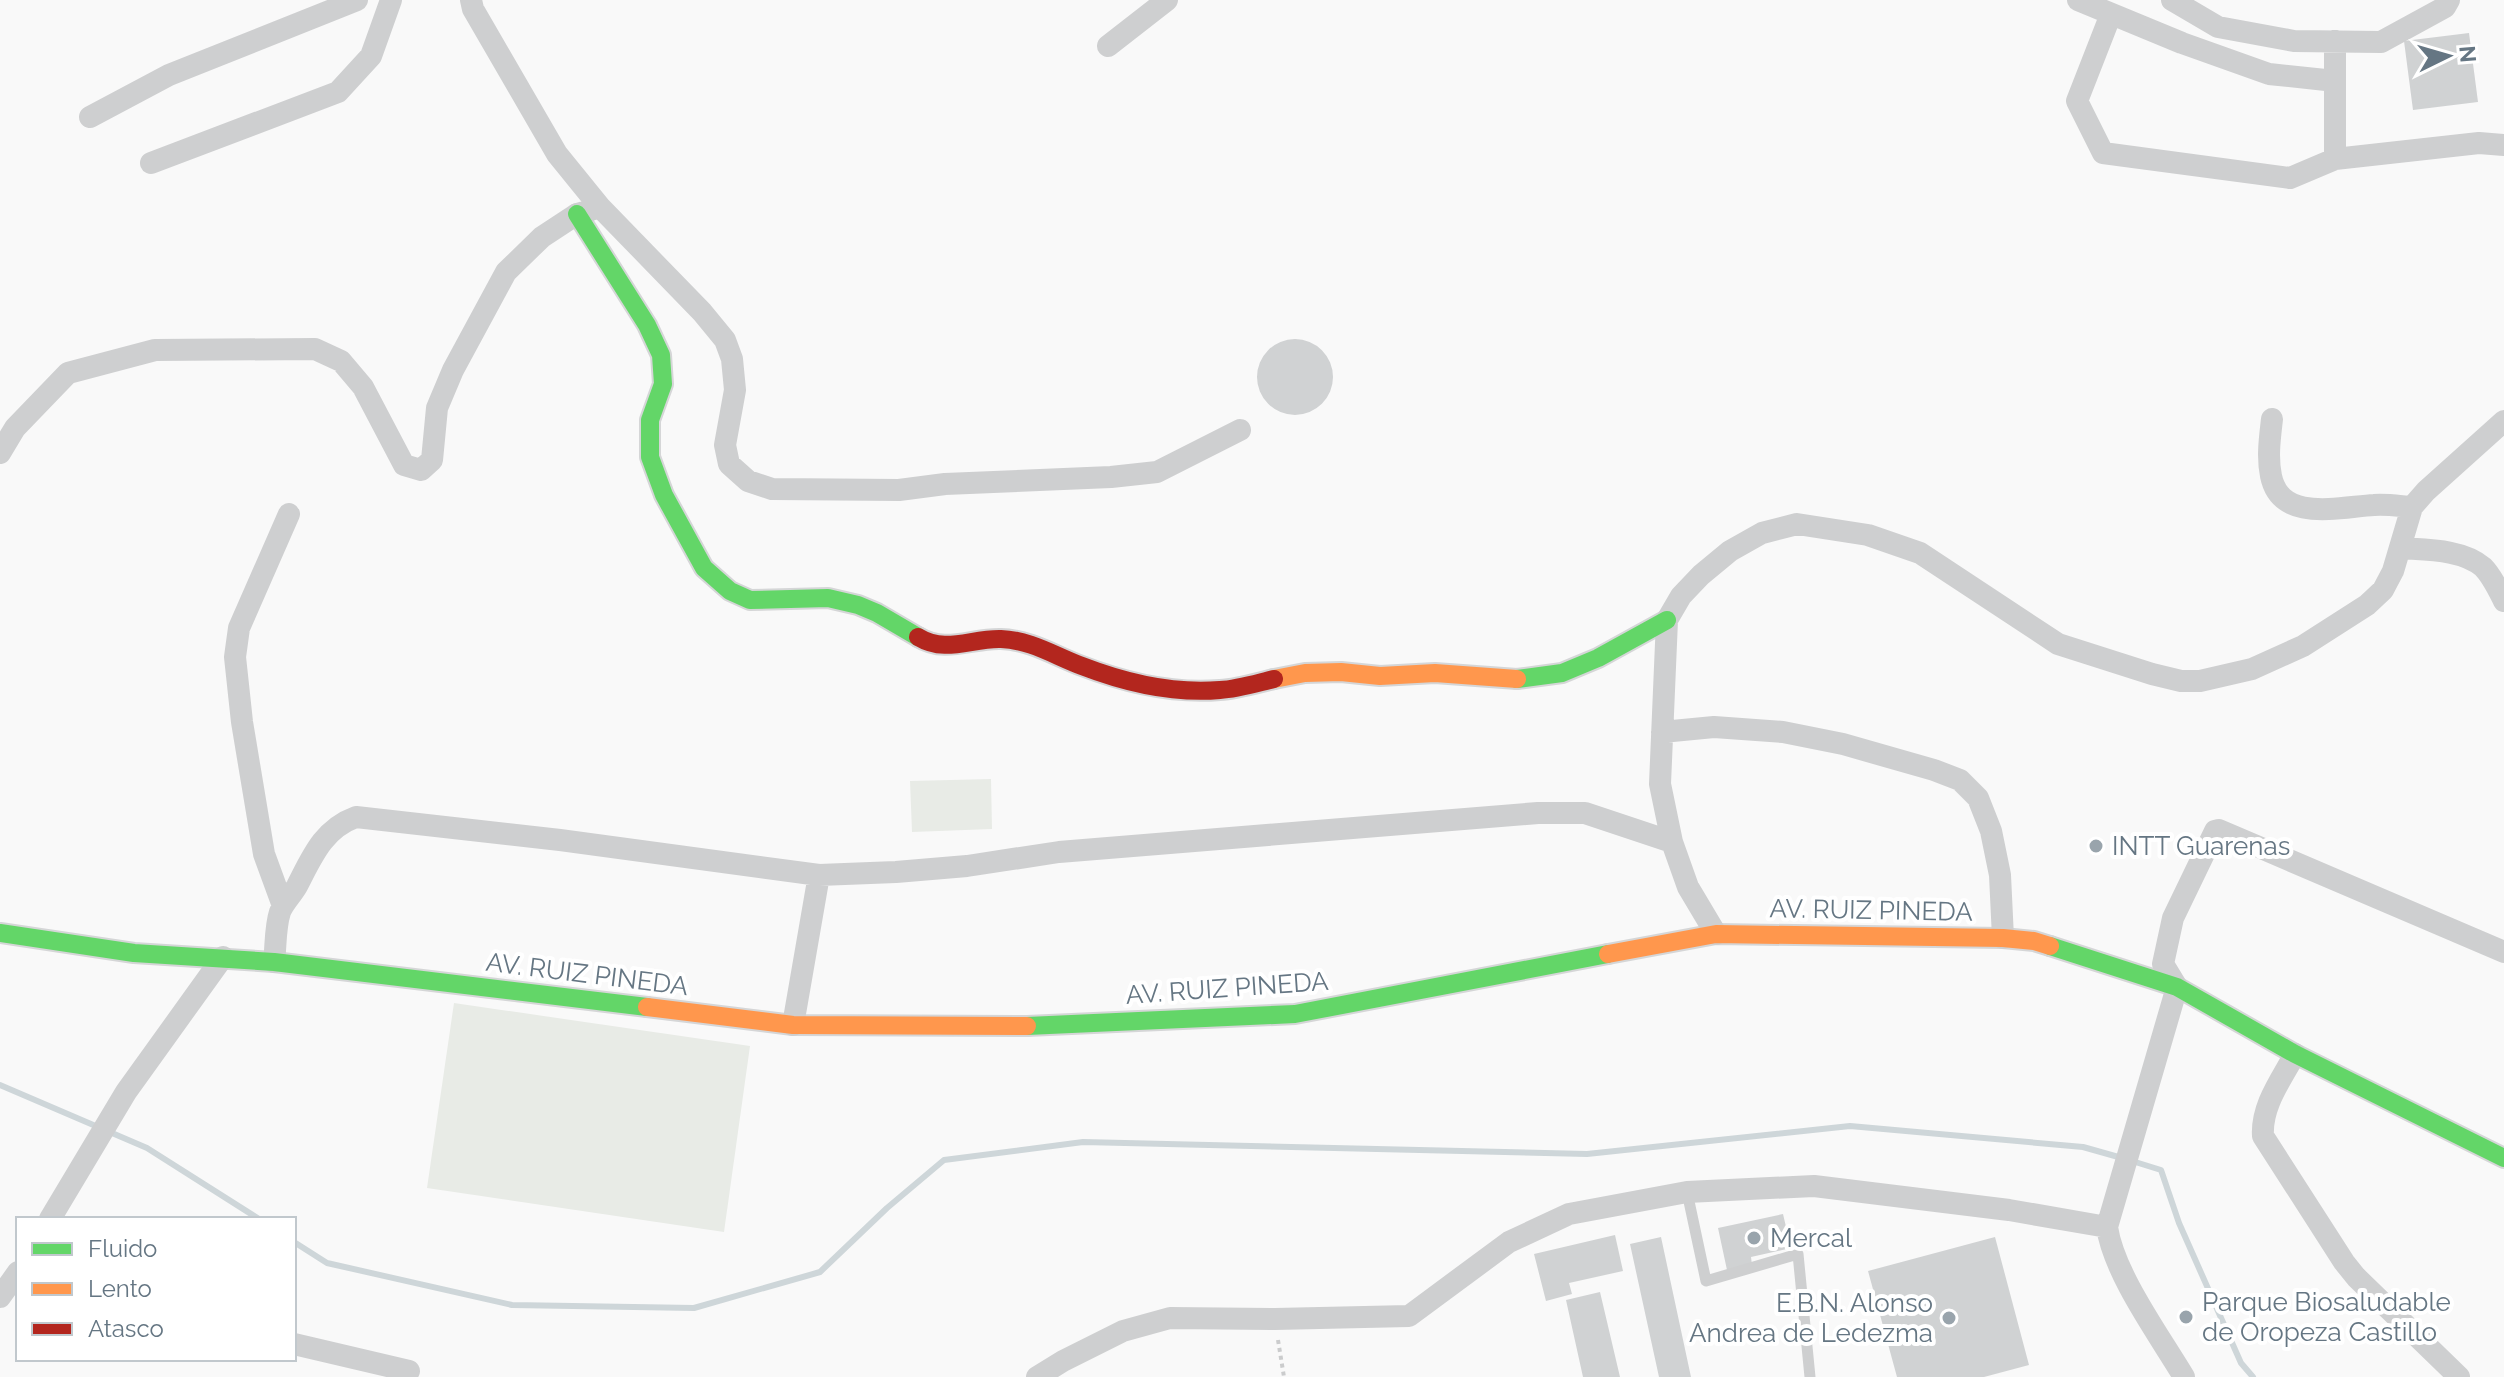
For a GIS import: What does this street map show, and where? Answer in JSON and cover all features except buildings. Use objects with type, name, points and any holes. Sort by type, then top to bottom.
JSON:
[{"type":"street","points":[[90,117],[169,75],[357,0]]},
{"type":"street","points":[[151,163],[338,92],[371,56],[391,0]]},
{"type":"street","points":[[471,0],[473,9],[557,154],[600,207],[702,312],[725,340],[732,359],[735,390],[725,445],[729,464],[748,481],[772,489],[899,490],[945,484],[1111,477],[1157,472],[1240,430]]},
{"type":"street","points":[[1108,46],[1167,0]]},
{"type":"street","points":[[2078,0],[2182,43],[2269,74],[2335,81]]},
{"type":"street","points":[[2172,0],[2218,27],[2294,41],[2381,42],[2445,7],[2449,0]]},
{"type":"street","points":[[2111,14],[2077,101],[2103,153],[2290,178],[2335,159],[2479,143],[2504,145]]},
{"type":"street","points":[[2335,41],[2335,159]]},
{"type":"street","points":[[0,453],[15,428],[68,373],[155,350],[315,349],[341,361],[363,387],[404,465],[421,470],[432,460],[437,408],[453,370],[506,272],[542,237],[577,214],[600,207]]},
{"type":"street","points":[[577,214],[647,325],[661,355],[663,384],[650,420],[650,457],[664,495],[704,568],[730,591],[750,600],[828,598],[868,609],[924,641],[944,647],[1001,639],[1039,646],[1081,666],[1139,685],[1189,691],[1223,690],[1305,673],[1341,672],[1380,676],[1435,673],[1518,679],[1562,673],[1598,658],[1667,620]]},
{"type":"street","points":[[2272,419],[2270,474],[2283,500],[2311,510],[2377,505],[2412,507]]},
{"type":"street","points":[[1716,934],[1688,887],[1672,842],[1660,784],[1667,620],[1681,596],[1730,551],[1762,533],[1797,524],[1868,535],[1920,553],[2058,644],[2152,674],[2181,681],[2200,681],[2252,669],[2303,646],[2367,605],[2383,590],[2412,507],[2504,421]]},
{"type":"street","points":[[283,906],[264,854],[242,722],[235,657],[239,628],[289,514]]},
{"type":"street","points":[[2400,548],[2444,552],[2470,559],[2490,576],[2504,601]]},
{"type":"street","points":[[1662,732],[1714,727],[1783,732],[1843,744],[1960,780],[1978,798],[1991,831],[2000,875],[2003,938]]},
{"type":"street","points":[[274,962],[280,913],[296,889],[309,860],[340,822],[356,817],[560,840],[819,875],[967,866],[1059,852],[1538,813],[1585,813],[1672,842]]},
{"type":"street","points":[[2184,1377],[2119,1266],[2110,1245],[2107,1227],[2177,987],[2166,971],[2163,958],[2173,918],[2213,834],[2219,830],[2504,952]]},
{"type":"street","points":[[793,1025],[819,875]]},
{"type":"street","name":"AV. RUIZ PINEDA","points":[[0,933],[134,953],[274,962],[793,1025],[1006,1027],[1295,1014],[1716,934],[2003,938],[2034,941],[2177,987],[2295,1054],[2504,1158]]},
{"type":"street","points":[[51,1217],[126,1092],[223,957]]},
{"type":"street","points":[[2295,1054],[2267,1107],[2262,1121],[2263,1136],[2356,1277],[2459,1377]]},
{"type":"street","points":[[1037,1377],[1123,1331],[1170,1318],[1409,1316],[1509,1242],[1569,1214],[1687,1192],[1814,1186],[2009,1210],[2107,1227]]},
{"type":"street","points":[[0,1297],[16,1275]]},
{"type":"street","points":[[296,1344],[409,1371]]},
{"type":"lane","points":[[1687,1192],[1706,1281],[1798,1254],[1810,1377]]},
{"type":"path","points":[[1275,1319],[1284,1377]]},
{"type":"shaded area","points":[[991,779],[992,829],[912,832],[910,781]]},
{"type":"shaded area","points":[[454,1003],[750,1046],[724,1232],[427,1188]]},
{"type":"waterway","points":[[0,1085],[147,1148],[256,1217]]},
{"type":"waterway","points":[[296,1243],[327,1263],[512,1305],[694,1308],[820,1272],[887,1208],[944,1160],[1083,1142],[1587,1154],[1850,1126],[2083,1147],[2122,1158]]},
{"type":"waterway","points":[[2132,1161],[2161,1170],[2179,1223],[2241,1363],[2253,1377]]},
{"type":"traffic: fast","points":[[577,214],[647,325],[661,355],[663,384],[650,420],[650,457],[664,495],[704,568],[730,591],[750,600],[828,598],[877,613],[918,637]]},
{"type":"traffic: fast","points":[[1517,679],[1562,673],[1598,658],[1667,620]]},
{"type":"traffic: fast","points":[[0,933],[134,953],[274,962],[647,1007]]},
{"type":"traffic: fast","points":[[2050,946],[2177,987],[2295,1054],[2504,1158]]},
{"type":"traffic: fast","points":[[1027,1026],[1295,1014],[1608,954]]},
{"type":"traffic: slow","points":[[1274,679],[1305,673],[1341,672],[1380,676],[1435,673],[1517,679]]},
{"type":"traffic: slow","points":[[1608,954],[1716,934],[2003,938],[2050,946]]},
{"type":"traffic: slow","points":[[647,1007],[793,1025],[1027,1026]]},
{"type":"traffic: jam","points":[[918,637],[949,645],[990,639],[1012,640],[1116,677],[1167,689],[1227,689],[1274,679]]},
{"type":"place","name":"INTT Guarenas","points":[[2096,846]]},
{"type":"place","name":"Mercal","points":[[1754,1238]]},
{"type":"place","name":"Parque Biosaludable de Oropeza Castillo","points":[[2186,1317]]},
{"type":"place","name":"E.B.N. Alonso Andrea de Ledezma","points":[[1949,1318]]}]
